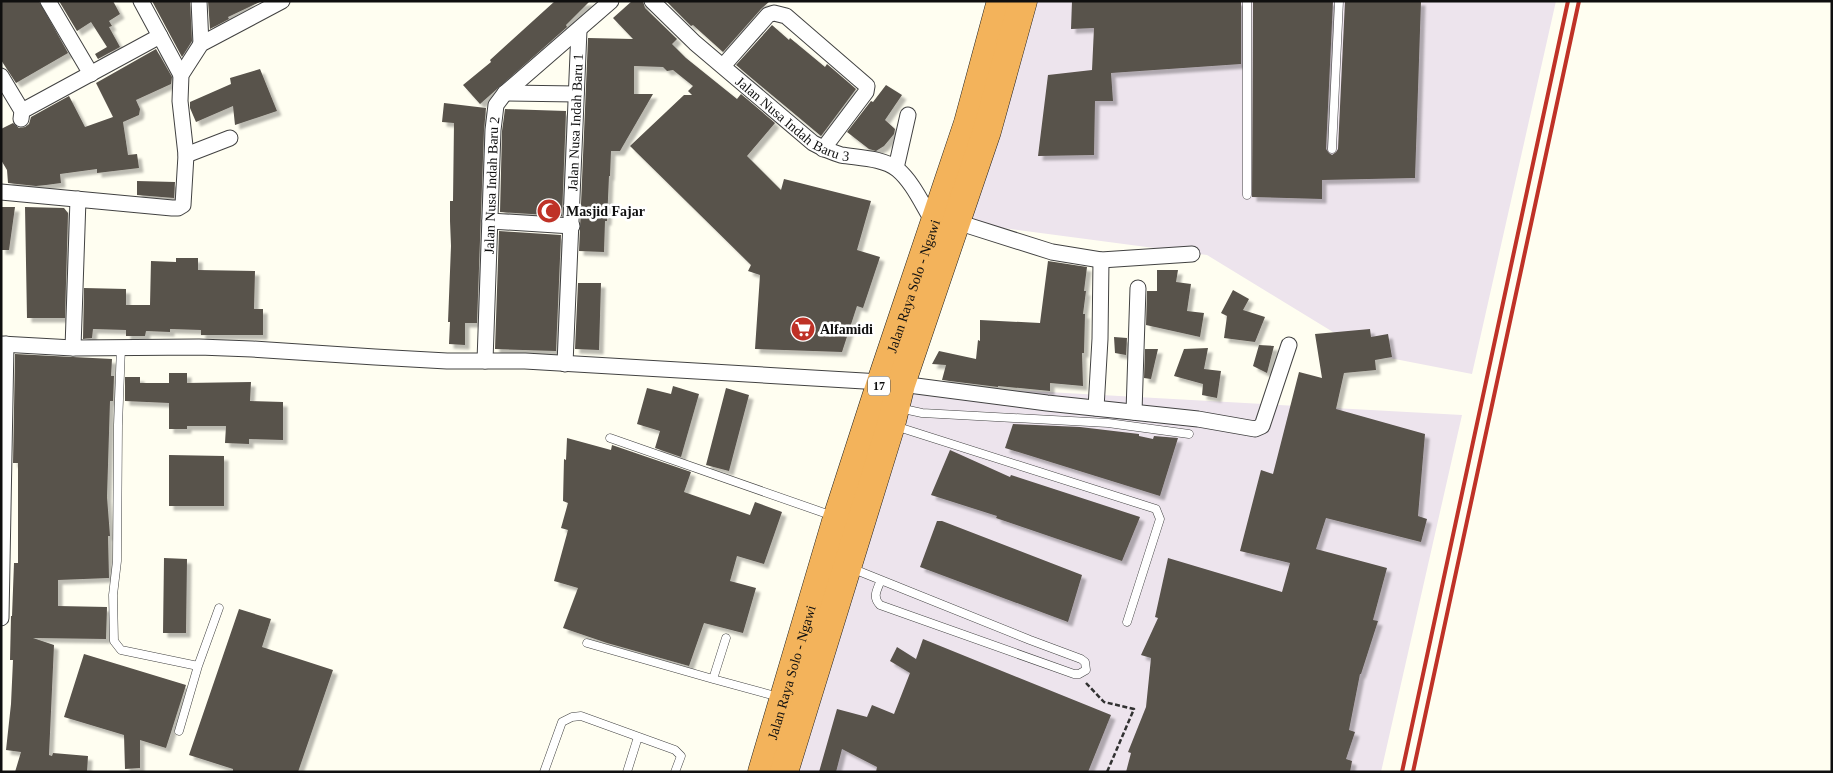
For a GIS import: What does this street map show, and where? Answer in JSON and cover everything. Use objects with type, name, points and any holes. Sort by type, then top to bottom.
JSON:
[{"type":"highway","name":"Jalan Raya Solo - Ngawi","points":[[784,772],[846,566],[892,399],[946,222],[968,123],[1001,1]]},
{"type":"highway","name":"Jalan Raya Solo - Ngawi","points":[[946,222],[988,131],[1022,1]]},
{"type":"highway","name":"Jalan Raya Solo - Ngawi","points":[[762,772],[837,518],[892,399]]},
{"type":"street","points":[[48,1],[92,74]]},
{"type":"street","points":[[1,192],[178,208],[183,205],[186,155],[180,101],[181,75],[141,1]]},
{"type":"street","points":[[199,1],[201,44]]},
{"type":"street","points":[[181,75],[201,44],[267,5],[282,1]]},
{"type":"street","name":"Jalan Nusa Indah Baru 2","points":[[485,361],[494,116],[496,105],[505,93],[611,1]]},
{"type":"street","name":"Jalan Nusa Indah Baru 3","points":[[652,1],[677,26],[805,137],[824,149],[839,154],[875,160],[896,168]]},
{"type":"street","points":[[723,66],[768,16],[774,13],[786,16],[867,86],[868,89],[824,149]]},
{"type":"street","name":"Jalan Nusa Indah Baru 1","points":[[565,364],[579,30]]},
{"type":"street","points":[[1,76],[22,115],[160,36]]},
{"type":"street","points":[[505,93],[576,94]]},
{"type":"street","points":[[908,115],[896,168],[946,222],[1052,252],[1101,260],[1192,254]]},
{"type":"street","points":[[186,155],[230,138]]},
{"type":"street","points":[[73,348],[78,199]]},
{"type":"street","points":[[490,222],[572,226]]},
{"type":"street","points":[[1096,408],[1100,339],[1101,260]]},
{"type":"street","points":[[1134,412],[1138,288]]},
{"type":"street","points":[[1,618],[4,344],[73,348],[122,346],[252,349],[384,358],[525,361],[892,399],[1046,403],[1198,418],[1255,429],[1262,426],[1289,345]]},
{"type":"lane","points":[[1247,1],[1247,195]]},
{"type":"lane","points":[[1332,149],[1339,1]]},
{"type":"lane","points":[[122,346],[118,426],[117,560],[113,595],[114,641],[121,650],[198,666]]},
{"type":"lane","points":[[892,399],[922,413],[1108,423],[1188,434]]},
{"type":"lane","points":[[892,399],[1156,509],[1160,519],[1127,622]]},
{"type":"lane","points":[[610,438],[837,518]]},
{"type":"lane","points":[[846,566],[1081,659],[1085,662],[1086,670],[1074,674],[880,605],[875,594],[881,580]]},
{"type":"lane","points":[[179,731],[198,666],[219,608]]},
{"type":"lane","points":[[713,679],[726,638]]},
{"type":"lane","points":[[587,643],[784,698]]},
{"type":"lane","points":[[544,772],[562,722],[572,717],[580,716],[675,750],[681,756],[676,772]]},
{"type":"lane","points":[[627,772],[638,737]]},
{"type":"path","points":[[1078,674],[1104,702],[1134,709],[1107,772]]},
{"type":"shaded area","points":[[1030,1],[1556,1],[1472,374],[1369,354],[1207,255],[957,222]]},
{"type":"shaded area","points":[[901,384],[1462,415],[1381,772],[793,772]]},
{"type":"building","points":[[1,1],[39,1],[68,53],[16,83],[1,60]]},
{"type":"building","points":[[59,1],[113,1],[120,14],[109,21],[112,26],[109,27],[120,47],[98,59],[95,54],[107,47],[91,22],[77,31]]},
{"type":"building","points":[[152,1],[190,1],[192,41],[182,57]]},
{"type":"building","points":[[208,1],[262,1],[228,17],[229,19],[210,29]]},
{"type":"building","points":[[555,1],[590,1],[566,25],[567,27],[480,104],[463,85],[491,62],[490,60]]},
{"type":"building","points":[[632,1],[643,1],[645,8],[677,39],[672,44],[686,58],[737,99],[741,94],[775,123],[747,156],[781,190],[784,179],[871,201],[857,250],[880,257],[863,308],[857,306],[842,352],[755,349],[760,275],[748,271],[751,265],[630,146],[684,95],[692,95],[688,91],[693,86],[673,70],[667,71],[663,67],[634,66],[634,94],[653,94],[620,151],[611,151],[604,252],[579,251],[588,38],[633,39],[613,18]]},
{"type":"building","points":[[666,1],[770,1],[723,52],[693,25],[691,26]]},
{"type":"building","points":[[1072,1],[1241,1],[1241,64],[1111,73],[1113,101],[1095,101],[1094,155],[1038,156],[1048,75],[1092,70],[1094,28],[1071,29]]},
{"type":"building","points":[[1253,1],[1333,1],[1326,149],[1332,155],[1338,149],[1345,1],[1421,1],[1415,178],[1322,180],[1322,199],[1252,197]]},
{"type":"building","points":[[772,25],[825,67],[827,64],[856,89],[821,136],[736,65]]},
{"type":"building","points":[[156,49],[172,77],[171,84],[136,100],[140,109],[139,115],[123,122],[128,155],[137,154],[139,168],[97,173],[97,169],[60,174],[61,183],[46,185],[36,186],[8,183],[7,170],[1,160],[1,129],[13,123],[19,128],[25,127],[29,124],[31,117],[69,96],[85,127],[113,117],[96,83]]},
{"type":"building","points":[[260,69],[277,111],[235,125],[233,106],[196,122],[190,108],[190,102],[231,84],[230,78]]},
{"type":"building","points":[[886,85],[902,95],[885,120],[895,129],[894,134],[884,146],[876,151],[869,149],[847,132]]},
{"type":"building","points":[[444,103],[486,108],[477,323],[465,323],[465,345],[449,344],[450,201],[453,201],[454,123],[442,122]]},
{"type":"building","points":[[505,109],[566,111],[562,216],[500,212],[502,131]]},
{"type":"building","points":[[137,181],[175,182],[174,198],[137,195]]},
{"type":"building","points":[[1,207],[15,207],[9,250],[1,250]]},
{"type":"building","points":[[25,207],[64,208],[68,213],[65,318],[27,318]]},
{"type":"building","points":[[499,231],[561,235],[556,351],[495,349]]},
{"type":"building","points":[[176,258],[198,258],[198,270],[255,271],[254,309],[263,309],[263,335],[201,335],[201,330],[170,329],[170,332],[146,331],[145,336],[126,336],[126,330],[93,329],[92,338],[83,339],[84,288],[126,289],[126,305],[150,305],[151,261],[176,262]]},
{"type":"building","points":[[1048,261],[1087,267],[1083,314],[1085,314],[1084,353],[1082,353],[1083,386],[1050,383],[1050,391],[942,380],[946,365],[932,364],[939,351],[976,359],[978,340],[980,341],[980,320],[1040,323]]},
{"type":"building","points":[[1157,270],[1178,270],[1176,282],[1191,284],[1187,311],[1204,313],[1200,337],[1146,325],[1147,291],[1157,291]]},
{"type":"building","points":[[578,283],[601,283],[599,350],[575,349]]},
{"type":"building","points":[[1233,290],[1249,299],[1243,310],[1265,317],[1255,342],[1224,338],[1227,316],[1221,313]]},
{"type":"building","points":[[1370,329],[1371,337],[1388,334],[1392,357],[1375,360],[1376,370],[1344,373],[1336,409],[1425,434],[1418,516],[1427,519],[1421,542],[1326,518],[1316,549],[1387,568],[1373,620],[1378,621],[1360,674],[1349,730],[1355,732],[1346,759],[1352,761],[1350,772],[1126,772],[1131,753],[1128,752],[1146,707],[1151,658],[1141,655],[1158,618],[1155,617],[1168,558],[1282,592],[1290,563],[1240,551],[1261,470],[1273,474],[1299,372],[1322,378],[1315,334]]},
{"type":"building","points":[[1114,337],[1127,338],[1126,355],[1115,353]]},
{"type":"building","points":[[1259,345],[1274,346],[1267,373],[1253,366]]},
{"type":"building","points":[[1208,348],[1204,369],[1221,371],[1217,398],[1202,395],[1203,384],[1174,376],[1184,349]]},
{"type":"building","points":[[1145,349],[1158,349],[1151,379],[1144,378]]},
{"type":"building","points":[[15,354],[112,359],[111,376],[114,376],[113,401],[110,401],[107,497],[110,536],[108,536],[109,578],[58,580],[58,606],[107,607],[106,639],[33,638],[54,645],[49,755],[52,756],[53,753],[88,756],[87,772],[15,772],[21,752],[6,750],[13,660],[10,660],[14,563],[18,563],[18,463],[13,463]]},
{"type":"building","points":[[169,373],[187,373],[187,383],[251,382],[250,401],[283,402],[283,440],[249,439],[249,444],[225,443],[226,426],[187,426],[187,429],[169,429],[169,403],[125,401],[125,377],[140,377],[140,383],[169,383]]},
{"type":"building","points":[[673,386],[699,394],[681,457],[655,448],[660,431],[637,424],[647,388],[671,394]]},
{"type":"building","points":[[726,388],[749,395],[729,471],[706,465]]},
{"type":"building","points":[[1013,424],[1080,427],[1139,434],[1139,436],[1153,439],[1154,436],[1178,438],[1160,496],[1005,448]]},
{"type":"building","points":[[567,438],[611,450],[612,445],[691,472],[684,492],[750,515],[755,502],[782,512],[764,564],[737,556],[730,581],[756,588],[743,633],[704,623],[689,666],[607,643],[563,628],[578,588],[554,581],[568,530],[561,528],[568,503],[563,501],[564,459],[566,460]]},
{"type":"building","points":[[950,450],[1010,477],[1011,475],[1140,517],[1122,561],[996,518],[997,516],[931,495]]},
{"type":"building","points":[[169,455],[224,456],[224,506],[169,506]]},
{"type":"building","points":[[937,521],[942,521],[1082,575],[1068,622],[920,567]]},
{"type":"building","points":[[164,558],[187,559],[186,633],[163,633]]},
{"type":"building","points":[[239,609],[271,619],[262,647],[333,670],[298,772],[233,772],[233,769],[189,755]]},
{"type":"building","points":[[923,639],[1111,715],[1088,772],[876,772],[877,767],[842,749],[836,772],[819,772],[837,709],[867,717],[872,705],[894,714],[910,673],[890,661],[897,647],[916,659]]},
{"type":"building","points":[[84,654],[186,685],[166,748],[140,740],[140,768],[125,769],[124,735],[64,717]]},
{"type":"railway","points":[[1402,772],[1568,1]]},
{"type":"railway","points":[[1413,772],[1579,1]]},
{"type":"place","name":"Masjid Fajar","points":[[549,211]]},
{"type":"place","name":"Alfamidi","points":[[803,329]]}]
